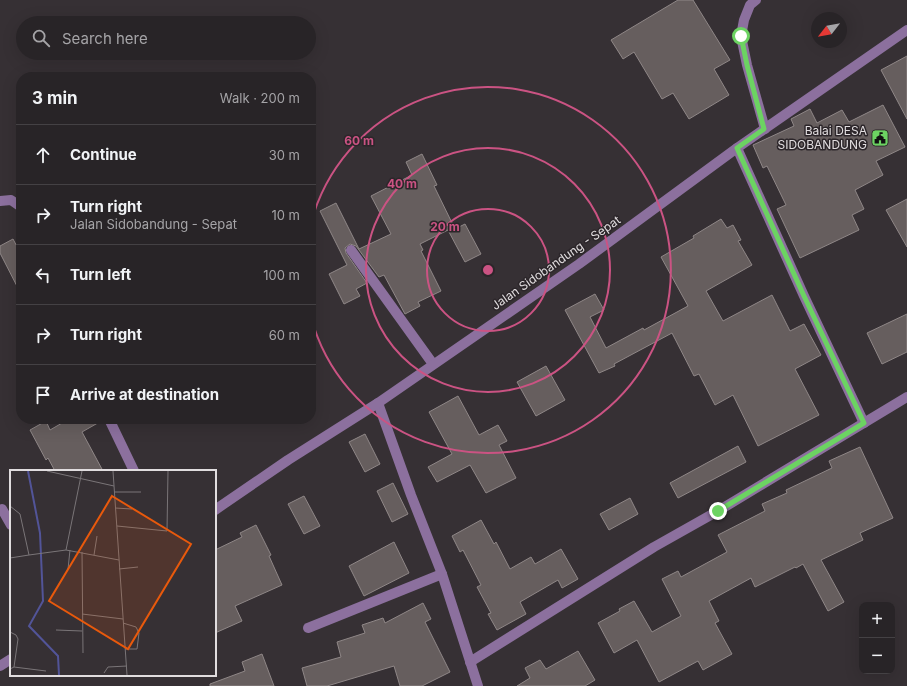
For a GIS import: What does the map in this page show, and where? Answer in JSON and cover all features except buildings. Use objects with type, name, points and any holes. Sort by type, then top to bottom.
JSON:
[{"type":"street","points":[[756,0],[750,5],[744,20],[741,36],[764,129]]},
{"type":"street","name":"Jalan Sidobandung - Sepat","points":[[216,509],[288,460],[378,403],[579,264],[737,148],[907,30]]},
{"type":"street","points":[[737,148],[804,296],[864,423]]},
{"type":"street","points":[[0,201],[11,200],[16,204]]},
{"type":"street","points":[[351,250],[433,364]]},
{"type":"street","points":[[470,662],[654,547],[718,511],[907,397]]},
{"type":"street","points":[[378,403],[411,495],[442,574],[478,686]]},
{"type":"street","points":[[111,424],[134,470]]},
{"type":"street","points":[[2,509],[10,523]]},
{"type":"street","points":[[308,628],[442,574]]},
{"type":"street","points":[[0,666],[10,660]]},
{"type":"place","name":"Balai DESA SIDOBANDUNG","points":[[880,138]]},
{"type":"route","points":[[718,511],[864,423],[804,296],[737,148],[764,129],[741,36]]}]
